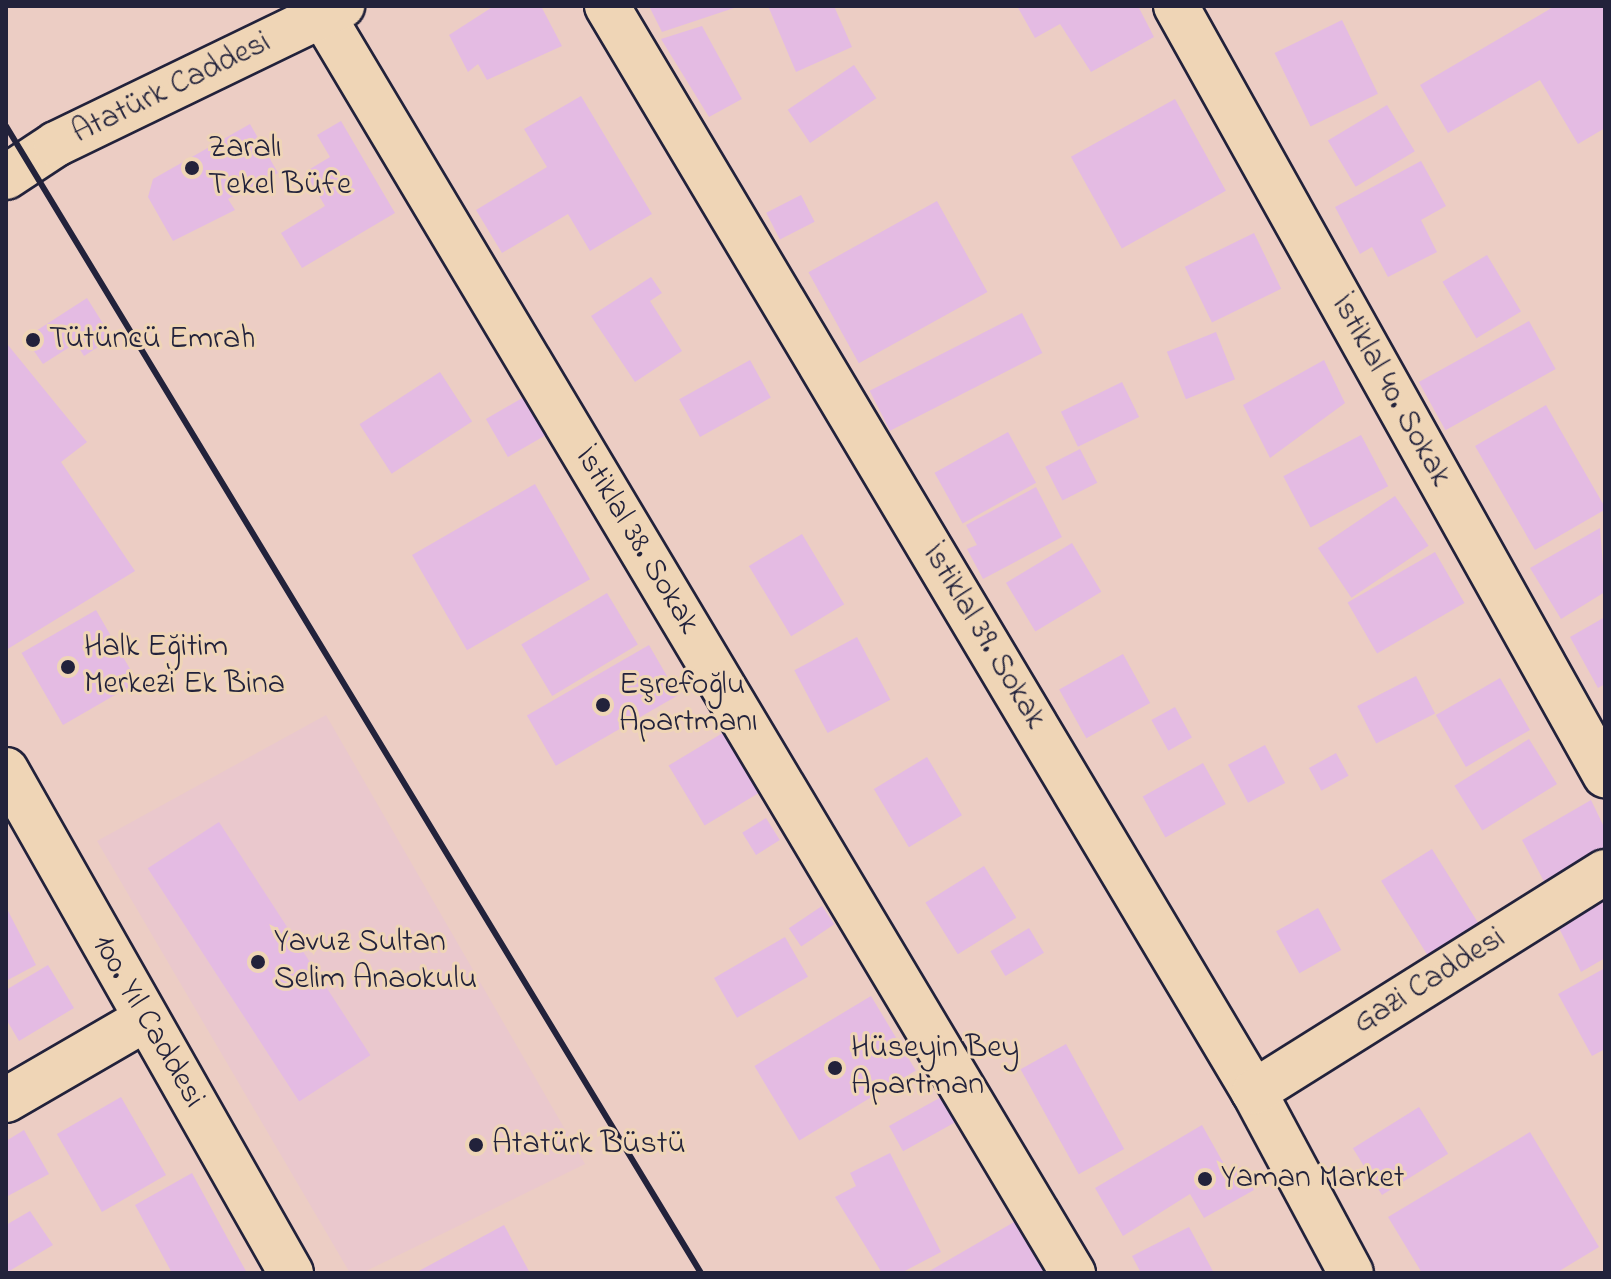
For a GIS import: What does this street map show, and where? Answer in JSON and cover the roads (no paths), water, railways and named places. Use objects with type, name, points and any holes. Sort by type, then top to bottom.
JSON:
[{"type":"street","name":"İstiklal 39. Sokak","points":[[607,6],[1254,1092],[1351,1273]]},
{"type":"street","name":"İstiklal 40. Sokak","points":[[1176,6],[1605,775]]},
{"type":"street","name":"Atatürk Caddesi","points":[[6,177],[56,144],[332,11]]},
{"type":"street","name":"İstiklal 38. Sokak","points":[[332,11],[1073,1273]]},
{"type":"street","name":"100. Yıl Caddesi","points":[[6,770],[144,1020],[291,1273]]},
{"type":"street","name":"Gazi Caddesi","points":[[1254,1092],[1605,872]]},
{"type":"street","points":[[6,1100],[144,1020]]},
{"type":"railway","points":[[6,126],[701,1273]]},
{"type":"place","name":"Zaralı Tekel Büfe","points":[[192,168]]},
{"type":"place","name":"Tütüncü Emrah","points":[[33,340]]},
{"type":"place","name":"Halk Eğitim Merkezi Ek Bina","points":[[68,667]]},
{"type":"place","name":"Eşrefoğlu Apartmanı","points":[[603,705]]},
{"type":"place","name":"Yavuz Sultan Selim Anaokulu","points":[[258,962]]},
{"type":"place","name":"Hüseyin Bey Apartman","points":[[835,1068]]},
{"type":"place","name":"Atatürk Büstü","points":[[476,1145]]},
{"type":"place","name":"Yaman Market","points":[[1205,1179]]}]
